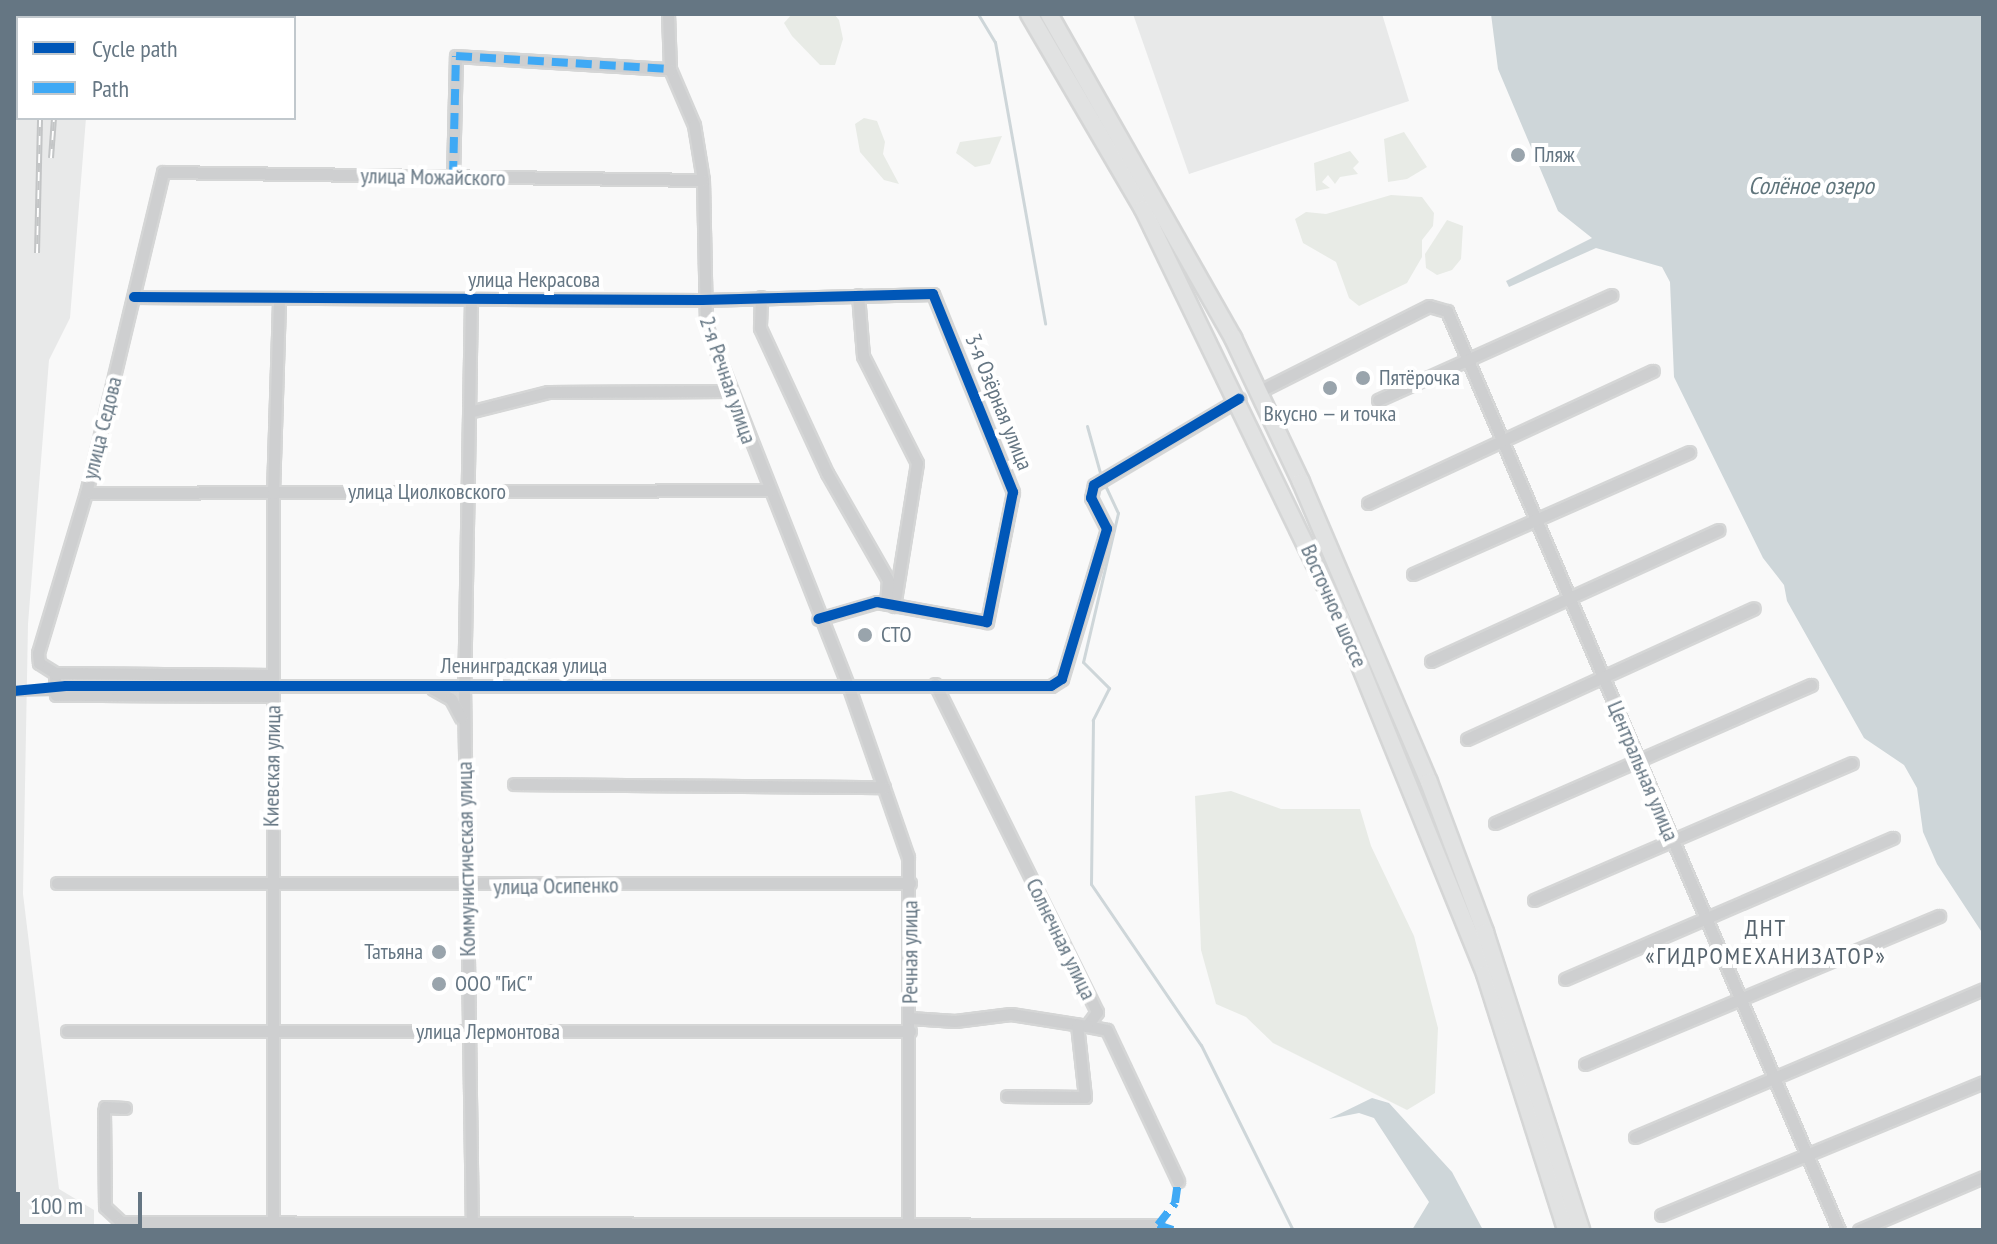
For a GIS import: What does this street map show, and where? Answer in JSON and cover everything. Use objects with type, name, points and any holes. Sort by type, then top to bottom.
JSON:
[{"type":"highway","name":"Восточное шоссе","points":[[1029,14],[1124,176],[1239,399],[1341,619],[1479,959],[1566,1230]]},
{"type":"highway","name":"Восточное шоссе","points":[[1049,14],[1140,168],[1258,392],[1371,646],[1485,932],[1581,1230]]},
{"type":"highway","points":[[1124,176],[1128,166],[1140,168]]},
{"type":"highway","points":[[1341,619],[1368,672],[1377,678],[1371,646]]},
{"type":"street","name":"2-я Речная улица","points":[[668,14],[670,69],[694,125],[703,180],[702,300],[728,391],[818,619],[848,685]]},
{"type":"street","points":[[453,177],[456,56],[670,69]]},
{"type":"street","name":"улица Можайского","points":[[163,172],[703,180]]},
{"type":"street","name":"улица Седова","points":[[55,673],[39,663],[38,653],[86,493],[163,172]]},
{"type":"street","name":"улица Некрасова","points":[[134,297],[279,301],[702,300],[933,294]]},
{"type":"street","name":"3-я Озёрная улица","points":[[890,604],[987,622],[1013,492],[933,294]]},
{"type":"street","points":[[858,295],[863,356],[917,463],[890,604]]},
{"type":"street","points":[[1378,400],[1469,363],[1612,295]]},
{"type":"street","points":[[761,297],[760,328],[827,473],[888,580],[890,604]]},
{"type":"street","name":"Коммунистическая улица","points":[[471,299],[464,727],[472,1225]]},
{"type":"street","name":"Киевская улица","points":[[273,1226],[270,883],[273,493],[279,301]]},
{"type":"street","name":"Центральная улица","points":[[1258,392],[1429,306],[1447,311],[1839,1230]]},
{"type":"street","points":[[1368,503],[1653,371]]},
{"type":"street","points":[[469,412],[548,392],[728,391]]},
{"type":"street","name":"Ленинградская улица","points":[[14,691],[254,686],[935,684],[1035,688],[1062,679],[1107,529],[1091,498],[1094,485],[1239,399]]},
{"type":"street","points":[[1413,574],[1689,452]]},
{"type":"street","name":"улица Циолковского","points":[[86,493],[769,490]]},
{"type":"street","points":[[1431,661],[1719,530]]},
{"type":"street","points":[[818,619],[890,604]]},
{"type":"street","points":[[1467,739],[1754,608]]},
{"type":"street","points":[[55,673],[273,686],[56,695],[55,673]]},
{"type":"street","name":"Солнечная улица","points":[[935,684],[1097,1012],[1082,1025]]},
{"type":"street","name":"Речная улица","points":[[848,685],[908,857],[908,1227]]},
{"type":"street","points":[[1495,823],[1811,685]]},
{"type":"street","points":[[424,686],[451,699],[464,727]]},
{"type":"street","points":[[1534,900],[1852,763]]},
{"type":"street","points":[[514,784],[884,787]]},
{"type":"street","points":[[1565,979],[1893,838]]},
{"type":"street","name":"улица Осипенко","points":[[57,883],[467,887],[910,883]]},
{"type":"street","points":[[1585,1064],[1939,916]]},
{"type":"street","points":[[1635,1137],[1983,989]]},
{"type":"street","name":"улица Лермонтова","points":[[67,1031],[469,1032],[910,1024],[1011,1014],[1082,1025]]},
{"type":"street","points":[[1007,1096],[1085,1097],[1082,1025]]},
{"type":"street","name":"Солнечная улица","points":[[1082,1025],[1107,1030],[1178,1181]]},
{"type":"street","points":[[1661,1215],[1809,1158],[1983,1082]]},
{"type":"street","points":[[125,1108],[105,1107],[104,1112],[105,1207],[112,1218],[121,1222],[273,1226],[1158,1225]]},
{"type":"street","points":[[1859,1230],[1983,1177]]},
{"type":"shaded area","points":[[14,14],[92,14],[16,16],[16,120],[86,120],[70,318],[49,360],[28,624],[23,894],[59,1189],[94,1210],[94,1230],[14,1230]]},
{"type":"shaded area","points":[[792,14],[834,14],[839,20],[843,39],[835,65],[820,65],[792,36],[784,23]]},
{"type":"shaded area","points":[[1133,14],[1382,14],[1409,101],[1189,174]]},
{"type":"shaded area","points":[[864,118],[877,121],[885,142],[883,154],[899,184],[884,180],[860,152],[855,124]]},
{"type":"shaded area","points":[[1404,132],[1427,167],[1407,179],[1388,182],[1384,139]]},
{"type":"shaded area","points":[[1002,136],[990,164],[975,167],[956,153],[960,142]]},
{"type":"shaded area","points":[[1350,151],[1359,162],[1353,168],[1358,174],[1340,177],[1335,184],[1328,175],[1322,182],[1330,188],[1316,191],[1314,163]]},
{"type":"shaded area","points":[[1391,195],[1422,197],[1434,213],[1433,226],[1422,240],[1422,257],[1407,283],[1359,306],[1349,298],[1336,262],[1303,243],[1295,219],[1306,212],[1326,214]]},
{"type":"shaded area","points":[[1447,220],[1463,226],[1461,259],[1452,270],[1437,275],[1426,268],[1425,254]]},
{"type":"shaded area","points":[[1231,791],[1281,809],[1360,809],[1371,846],[1414,936],[1438,1028],[1435,1093],[1407,1110],[1273,1043],[1246,1017],[1216,1004],[1201,950],[1195,796]]},
{"type":"water","name":"Солёное озеро","points":[[1491,14],[1983,14],[1983,934],[1937,864],[1923,832],[1917,788],[1904,765],[1864,738],[1787,601],[1784,585],[1763,558],[1674,377],[1670,282],[1662,267],[1596,248],[1509,287],[1506,281],[1592,238],[1558,211],[1498,69]]},
{"type":"water","points":[[1372,1098],[1389,1103],[1452,1172],[1483,1230],[1412,1230],[1429,1202],[1374,1118],[1359,1113],[1329,1119]]},
{"type":"waterway","points":[[978,14],[995,42],[1045,324]]},
{"type":"waterway","points":[[1087,426],[1101,476]]},
{"type":"waterway","points":[[1104,483],[1118,513],[1083,662],[1109,688],[1093,720],[1091,884],[1201,1045],[1293,1230]]},
{"type":"railway","points":[[37,253],[40,120]]},
{"type":"railway","points":[[51,158],[54,120]]},
{"type":"marked path","points":[[453,177],[456,56],[670,69]]},
{"type":"marked path","points":[[1173,1230],[1158,1225],[1175,1203],[1178,1181]]},
{"type":"cycle path","points":[[134,297],[702,300],[933,294],[1013,492],[987,622],[877,602],[818,619]]},
{"type":"cycle path","points":[[14,691],[66,686],[1051,686],[1062,679],[1107,529],[1091,498],[1094,485],[1239,399]]},
{"type":"place","name":"Пляж","points":[[1518,155]]},
{"type":"place","name":"Пятёрочка","points":[[1363,378]]},
{"type":"place","name":"Вкусно — и точка","points":[[1330,388]]},
{"type":"place","name":"СТО","points":[[865,635]]},
{"type":"place","name":"Татьяна","points":[[439,952]]},
{"type":"place","name":"ООО \"ГиС\"","points":[[439,984]]},
{"type":"district","name":"ДНТ «ГИДРОМЕХАНИЗАТОР»","points":[[1766,942]]}]
